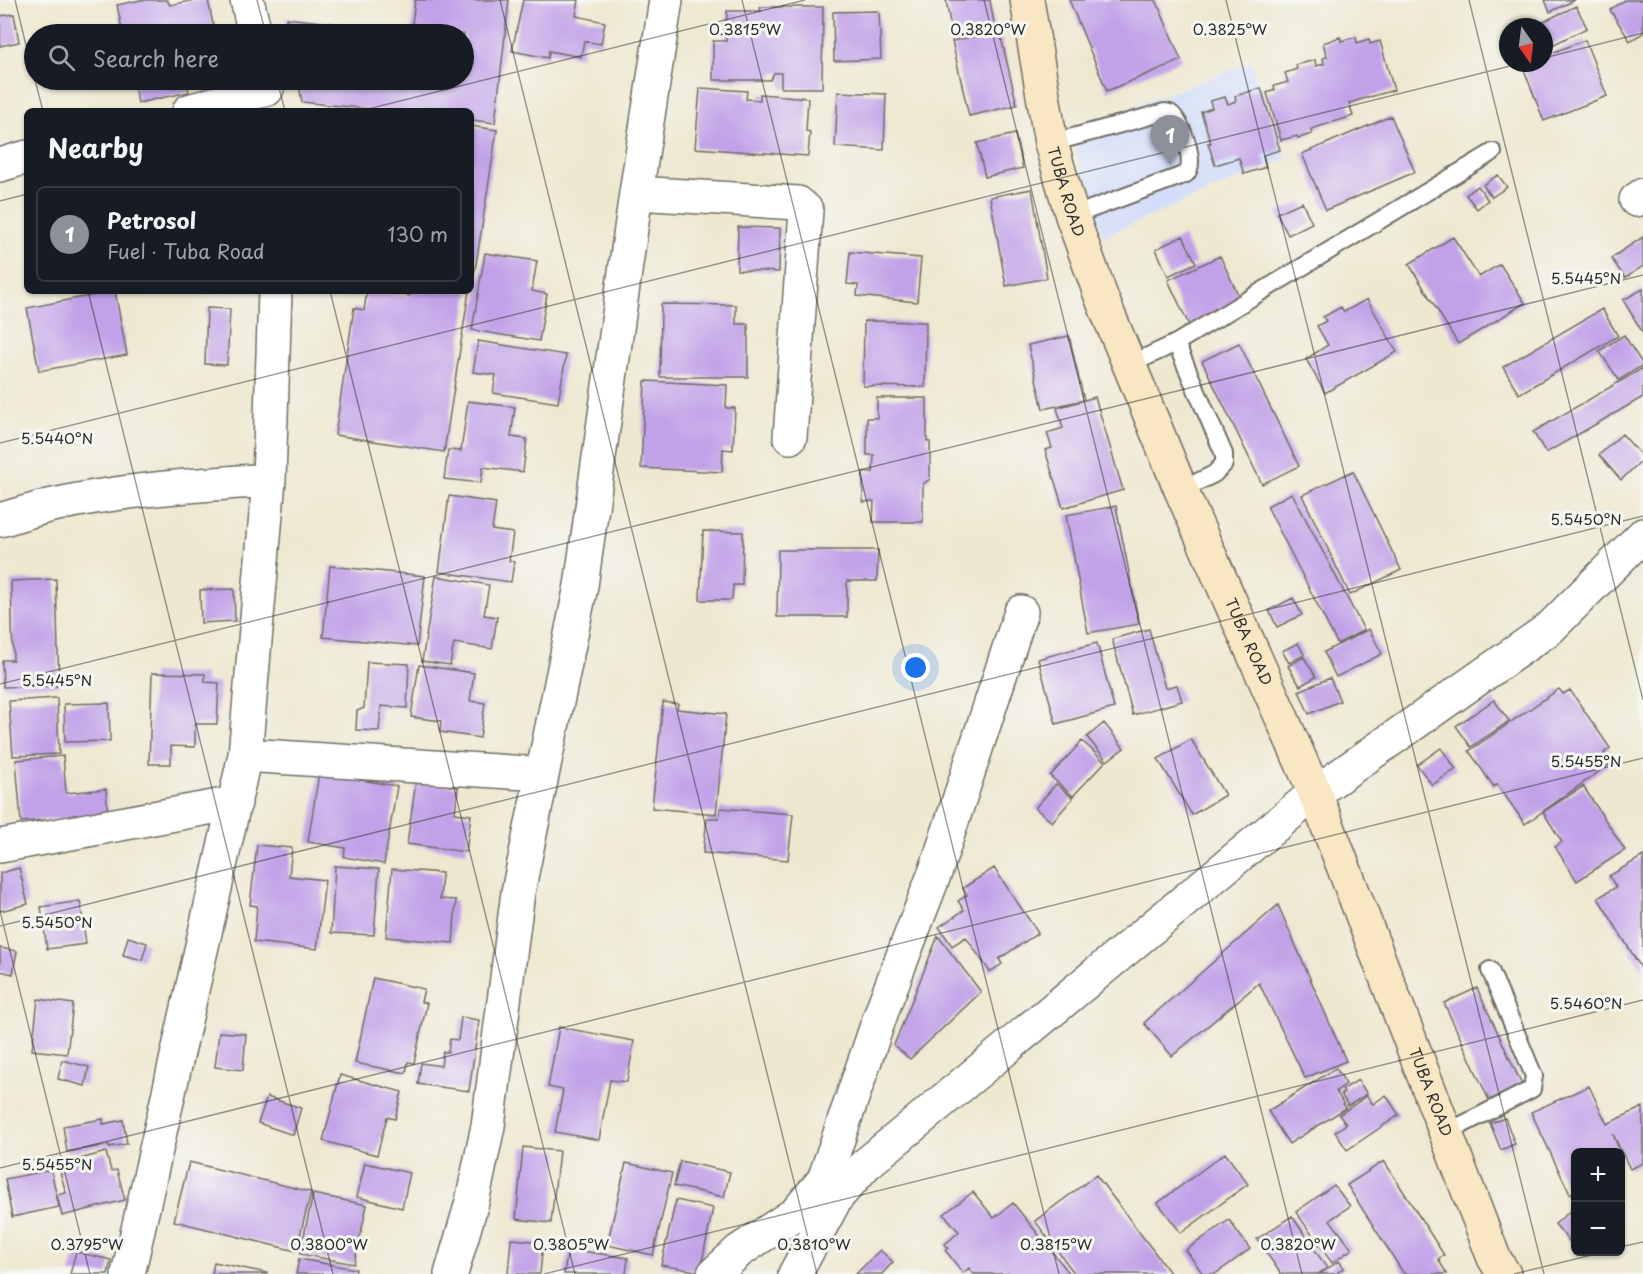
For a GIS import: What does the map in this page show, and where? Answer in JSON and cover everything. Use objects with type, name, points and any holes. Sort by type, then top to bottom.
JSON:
[{"type":"street","points":[[247,0],[253,24]]},
{"type":"street","points":[[451,1274],[472,1202],[488,1126],[518,892],[581,586],[636,193],[666,0]]},
{"type":"street","name":"TUBA ROAD","points":[[1027,0],[1051,143],[1072,216],[1102,299],[1181,490],[1315,793],[1494,1258],[1504,1274]]},
{"type":"street","points":[[202,108],[266,93]]},
{"type":"street","points":[[0,165],[24,158]]},
{"type":"street","points":[[636,193],[798,203],[806,210],[790,436]]},
{"type":"street","points":[[128,1274],[245,755],[269,480],[275,294]]},
{"type":"street","points":[[0,520],[53,505],[103,496],[269,480]]},
{"type":"street","points":[[714,1274],[739,1251],[865,1165],[1315,793],[1550,628],[1643,536]]},
{"type":"street","points":[[795,1274],[830,1189],[884,1005],[936,870],[1021,612]]},
{"type":"street","points":[[245,755],[542,774]]},
{"type":"street","points":[[0,846],[235,803]]},
{"type":"lane","points":[[1051,143],[1165,112],[1178,119],[1191,158],[1191,168],[1186,174],[1072,216]]},
{"type":"lane","points":[[1129,364],[1176,343],[1493,152]]},
{"type":"lane","points":[[1176,343],[1224,454],[1224,464],[1214,474],[1181,490]]},
{"type":"lane","points":[[1446,1133],[1532,1089],[1534,1076],[1490,970]]},
{"type":"shaded area","points":[[1251,62],[1286,159],[1103,236],[1070,132]]},
{"type":"building","points":[[141,0],[167,0],[170,5],[208,0],[213,24],[121,24],[117,5]]},
{"type":"building","points":[[415,0],[509,0],[495,123],[474,120],[474,108],[359,108],[302,102],[300,90],[474,90],[474,24],[412,24]]},
{"type":"building","points":[[523,0],[579,0],[576,16],[605,22],[601,44],[584,41],[581,57],[549,51],[548,58],[512,51]]},
{"type":"building","points":[[946,0],[990,0],[995,29],[952,35]]},
{"type":"building","points":[[1069,0],[1156,0],[1181,60],[1107,91]]},
{"type":"building","points":[[1545,0],[1575,0],[1550,12]]},
{"type":"building","points":[[1625,0],[1643,0],[1643,33],[1630,41],[1610,10]]},
{"type":"building","points":[[1576,6],[1587,28],[1553,45],[1553,18],[1551,18]]},
{"type":"building","points":[[760,7],[823,7],[822,88],[781,88],[781,73],[774,73],[770,80],[713,80],[713,41],[726,41],[727,11],[761,11]]},
{"type":"building","points":[[879,11],[881,59],[834,61],[833,12]]},
{"type":"building","points":[[14,14],[19,42],[0,46],[0,16]]},
{"type":"building","points":[[286,18],[340,24],[287,24]]},
{"type":"building","points":[[993,32],[998,38],[1001,37],[1017,105],[969,116],[952,41]]},
{"type":"building","points":[[1340,37],[1341,41],[1356,37],[1357,43],[1369,39],[1370,44],[1380,41],[1394,90],[1349,103],[1353,116],[1311,129],[1312,134],[1281,140],[1267,93],[1275,90],[1274,86],[1288,82],[1285,73],[1297,69],[1296,65],[1315,60],[1316,66],[1324,64],[1323,58],[1327,57],[1323,43]]},
{"type":"building","points":[[1585,40],[1607,96],[1544,121],[1525,72],[1553,72],[1553,52]]},
{"type":"building","points":[[700,88],[747,91],[746,99],[760,100],[760,94],[808,98],[806,131],[810,132],[808,156],[695,148]]},
{"type":"building","points":[[1261,88],[1280,150],[1263,155],[1266,167],[1244,174],[1239,158],[1215,165],[1201,112],[1212,108],[1210,101],[1225,97],[1228,104],[1236,101],[1235,96]]},
{"type":"building","points":[[135,90],[188,90],[189,92],[138,103]]},
{"type":"building","points":[[838,92],[886,94],[884,150],[835,147]]},
{"type":"building","points":[[1391,116],[1415,172],[1326,210],[1302,154]]},
{"type":"building","points":[[474,126],[497,130],[474,271]]},
{"type":"building","points":[[1015,134],[1023,168],[985,177],[977,143]]},
{"type":"building","points":[[1498,175],[1507,187],[1492,197],[1483,185]]},
{"type":"building","points":[[1478,186],[1488,200],[1477,209],[1466,195]]},
{"type":"building","points":[[1032,189],[1047,278],[1006,286],[990,197]]},
{"type":"building","points":[[1302,202],[1312,223],[1288,235],[1277,213]]},
{"type":"building","points":[[738,227],[780,228],[779,272],[737,270]]},
{"type":"building","points":[[1183,236],[1196,263],[1168,276],[1156,249]]},
{"type":"building","points":[[1453,237],[1479,277],[1500,264],[1525,303],[1458,344],[1409,264]]},
{"type":"building","points":[[1643,237],[1643,266],[1625,278],[1611,258]]},
{"type":"building","points":[[850,252],[921,258],[917,302],[857,296],[858,285],[847,284]]},
{"type":"building","points":[[485,253],[537,261],[532,291],[547,294],[539,341],[472,330]]},
{"type":"building","points":[[1220,256],[1241,301],[1189,325],[1168,280]]},
{"type":"building","points":[[1643,289],[1643,333],[1623,300]]},
{"type":"building","points":[[99,294],[116,294],[127,355],[39,371],[27,308]]},
{"type":"building","points":[[367,294],[409,296],[409,294],[469,294],[444,452],[335,435],[354,308],[364,310]]},
{"type":"building","points":[[1367,299],[1397,352],[1325,393],[1306,359],[1328,345],[1317,326],[1326,321],[1323,317],[1341,307],[1344,312]]},
{"type":"building","points":[[661,304],[736,305],[736,324],[748,324],[748,377],[660,377]]},
{"type":"building","points":[[207,308],[230,309],[227,365],[205,364]]},
{"type":"building","points":[[1602,309],[1618,336],[1519,394],[1503,367]]},
{"type":"building","points":[[864,321],[926,322],[925,387],[863,386]]},
{"type":"building","points":[[1624,335],[1643,365],[1619,380],[1599,351]]},
{"type":"building","points":[[1069,336],[1084,400],[1043,409],[1028,345]]},
{"type":"building","points":[[478,341],[566,355],[558,403],[493,393],[496,375],[473,372]]},
{"type":"building","points":[[1239,343],[1299,466],[1262,484],[1202,361]]},
{"type":"building","points":[[1643,368],[1643,397],[1546,453],[1533,432]]},
{"type":"building","points":[[645,381],[727,385],[726,408],[735,408],[733,450],[723,449],[722,472],[641,468]]},
{"type":"building","points":[[1095,397],[1123,490],[1063,508],[1045,450],[1052,448],[1047,433],[1063,428],[1057,408]]},
{"type":"building","points":[[877,398],[927,398],[930,479],[923,484],[923,522],[873,522],[874,501],[863,502],[863,472],[873,472],[874,455],[867,455],[867,418],[877,418]]},
{"type":"building","points":[[468,401],[515,407],[511,437],[527,439],[523,472],[483,467],[481,483],[444,479],[448,450],[461,451]]},
{"type":"building","points":[[1622,434],[1643,459],[1621,480],[1599,455]]},
{"type":"building","points":[[1353,471],[1401,570],[1350,595],[1302,495]]},
{"type":"building","points":[[1292,493],[1364,630],[1339,643],[1267,506]]},
{"type":"building","points":[[449,496],[496,503],[492,530],[513,533],[509,561],[514,562],[511,582],[439,572]]},
{"type":"building","points":[[1116,506],[1139,624],[1088,633],[1066,515]]},
{"type":"building","points":[[703,531],[743,532],[742,585],[733,585],[732,600],[700,600]]},
{"type":"building","points":[[778,550],[878,550],[877,581],[847,581],[847,617],[777,617]]},
{"type":"building","points":[[330,566],[425,576],[417,646],[323,637]]},
{"type":"building","points":[[436,576],[489,585],[484,615],[497,617],[492,649],[454,643],[450,665],[422,661]]},
{"type":"building","points":[[56,579],[59,686],[3,687],[2,660],[13,660],[11,581]]},
{"type":"building","points":[[234,589],[235,621],[201,623],[200,590]]},
{"type":"building","points":[[1293,598],[1302,615],[1277,627],[1269,610]]},
{"type":"building","points":[[1149,629],[1165,688],[1177,685],[1182,701],[1133,715],[1112,639]]},
{"type":"building","points":[[1369,629],[1382,654],[1336,677],[1324,652]]},
{"type":"building","points":[[1097,643],[1114,708],[1056,724],[1038,659]]},
{"type":"building","points":[[1298,643],[1304,655],[1289,663],[1282,651]]},
{"type":"building","points":[[1304,657],[1316,677],[1300,686],[1288,666]]},
{"type":"building","points":[[367,662],[409,664],[407,708],[381,706],[379,731],[356,730],[357,711],[364,708]]},
{"type":"building","points":[[419,665],[474,673],[470,701],[485,703],[480,738],[440,732],[441,721],[411,717]]},
{"type":"building","points":[[152,673],[205,674],[205,682],[219,683],[217,724],[195,724],[195,747],[171,746],[171,764],[149,764]]},
{"type":"building","points":[[1330,678],[1340,701],[1309,714],[1299,691]]},
{"type":"building","points":[[1559,689],[1563,694],[1570,690],[1610,748],[1604,753],[1611,763],[1525,824],[1497,784],[1494,787],[1469,751]]},
{"type":"building","points":[[57,698],[59,754],[13,756],[9,701]]},
{"type":"building","points":[[1494,700],[1509,721],[1471,747],[1456,726]]},
{"type":"building","points":[[663,702],[678,704],[677,709],[726,714],[716,814],[652,808]]},
{"type":"building","points":[[109,703],[110,741],[65,742],[64,704]]},
{"type":"building","points":[[1104,723],[1124,748],[1107,761],[1087,737]]},
{"type":"building","points":[[1191,739],[1225,795],[1192,815],[1158,759]]},
{"type":"building","points":[[1082,741],[1105,762],[1073,796],[1050,776]]},
{"type":"building","points":[[1441,748],[1456,769],[1432,785],[1417,765]]},
{"type":"building","points":[[63,756],[66,793],[106,789],[108,815],[21,822],[16,760]]},
{"type":"building","points":[[319,773],[397,786],[384,864],[344,857],[345,848],[308,842]]},
{"type":"building","points":[[416,781],[458,787],[455,813],[471,815],[466,852],[407,844]]},
{"type":"building","points":[[1056,784],[1073,798],[1052,822],[1035,808]]},
{"type":"building","points":[[1583,786],[1625,850],[1577,881],[1555,847],[1562,842],[1543,812]]},
{"type":"building","points":[[720,808],[793,814],[788,860],[703,853],[707,818],[719,818]]},
{"type":"building","points":[[257,845],[292,848],[289,876],[325,880],[317,949],[254,942],[257,906],[250,905]]},
{"type":"building","points":[[1643,856],[1643,971],[1598,898],[1616,887],[1609,876]]},
{"type":"building","points":[[335,866],[379,869],[374,935],[331,933]]},
{"type":"building","points":[[19,868],[28,904],[0,911],[0,873]]},
{"type":"building","points":[[994,868],[1038,933],[999,959],[1002,964],[990,972],[966,937],[952,946],[939,927],[964,910],[958,901],[967,895],[963,888]]},
{"type":"building","points":[[392,869],[442,873],[440,899],[456,900],[453,943],[386,937]]},
{"type":"building","points":[[80,901],[86,944],[47,949],[41,907]]},
{"type":"building","points":[[1278,905],[1346,1061],[1305,1078],[1259,983],[1172,1056],[1144,1023]]},
{"type":"building","points":[[938,936],[981,992],[910,1059],[894,1045]]},
{"type":"building","points":[[128,937],[147,943],[142,960],[123,955]]},
{"type":"building","points":[[0,948],[17,951],[13,974],[0,971]]},
{"type":"building","points":[[373,978],[424,989],[421,1002],[427,1003],[414,1063],[408,1062],[406,1073],[355,1063]]},
{"type":"building","points":[[1477,988],[1522,1085],[1489,1100],[1444,1003]]},
{"type":"building","points":[[38,999],[73,1004],[67,1054],[32,1050]]},
{"type":"building","points":[[461,1017],[479,1020],[469,1091],[418,1084],[421,1063],[441,1066],[443,1052],[448,1052],[450,1039],[458,1040]]},
{"type":"building","points":[[559,1027],[634,1041],[627,1082],[610,1080],[599,1140],[555,1132],[563,1090],[548,1087]]},
{"type":"building","points":[[219,1032],[246,1034],[243,1070],[215,1067]]},
{"type":"building","points":[[62,1060],[89,1067],[85,1086],[58,1079]]},
{"type":"building","points":[[1336,1068],[1346,1084],[1336,1091],[1346,1108],[1289,1144],[1268,1111]]},
{"type":"building","points":[[340,1075],[402,1092],[395,1119],[387,1117],[377,1155],[323,1141]]},
{"type":"building","points":[[1358,1080],[1367,1094],[1348,1106],[1341,1094],[1344,1093],[1342,1090]]},
{"type":"building","points":[[1589,1086],[1607,1124],[1643,1107],[1643,1163],[1630,1169],[1625,1159],[1625,1148],[1620,1148],[1613,1134],[1618,1148],[1571,1148],[1570,1194],[1531,1112]]},
{"type":"building","points":[[1386,1095],[1399,1115],[1347,1150],[1335,1132],[1346,1124],[1339,1115],[1367,1096],[1373,1104]]},
{"type":"building","points":[[267,1097],[301,1108],[293,1135],[258,1123]]},
{"type":"building","points":[[1505,1118],[1515,1144],[1501,1150],[1490,1123]]},
{"type":"building","points":[[103,1119],[103,1124],[123,1120],[127,1144],[67,1152],[63,1126]]},
{"type":"building","points":[[523,1147],[559,1151],[551,1223],[516,1219]]},
{"type":"building","points":[[106,1152],[111,1171],[117,1170],[125,1200],[62,1216],[57,1195],[66,1193],[58,1165]]},
{"type":"building","points":[[1225,1153],[1248,1184],[1181,1233],[1158,1203]]},
{"type":"building","points":[[680,1161],[730,1172],[724,1197],[674,1186]]},
{"type":"building","points":[[1384,1161],[1444,1255],[1438,1259],[1447,1274],[1404,1274],[1347,1185]]},
{"type":"building","points":[[189,1162],[311,1192],[296,1251],[174,1221]]},
{"type":"building","points":[[365,1163],[410,1173],[402,1208],[357,1197]]},
{"type":"building","points":[[626,1163],[672,1173],[653,1255],[607,1245]]},
{"type":"building","points":[[51,1170],[59,1207],[12,1217],[5,1179]]},
{"type":"building","points":[[1096,1175],[1171,1274],[1075,1274],[1035,1221]]},
{"type":"building","points":[[1334,1185],[1350,1206],[1330,1220],[1352,1249],[1332,1263],[1296,1212]]},
{"type":"building","points":[[973,1192],[994,1218],[1013,1203],[1070,1274],[974,1274],[969,1268],[963,1273],[945,1250],[948,1248],[945,1244],[959,1232],[944,1214]]},
{"type":"building","points":[[313,1194],[367,1205],[354,1264],[300,1254]]},
{"type":"building","points":[[676,1200],[713,1208],[700,1272],[661,1265]]},
{"type":"building","points":[[1571,1210],[1571,1243],[1555,1224]]},
{"type":"building","points":[[1292,1216],[1327,1268],[1318,1274],[1281,1274],[1257,1239]]},
{"type":"building","points":[[1229,1220],[1250,1249],[1215,1274],[1203,1274],[1186,1250]]},
{"type":"building","points":[[511,1239],[543,1242],[540,1274],[508,1274]]},
{"type":"building","points":[[568,1249],[628,1258],[626,1274],[564,1274]]},
{"type":"building","points":[[880,1250],[893,1262],[882,1274],[856,1274]]},
{"type":"building","points":[[76,1252],[111,1260],[108,1274],[70,1274]]},
{"type":"building","points":[[299,1259],[356,1269],[355,1274],[296,1274]]},
{"type":"building","points":[[1339,1261],[1344,1268],[1338,1272],[1339,1274],[1320,1274]]},
{"type":"building","points":[[214,1262],[267,1273],[267,1274],[212,1274]]},
{"type":"place","name":"Petrosol","points":[[1170,165]]}]
